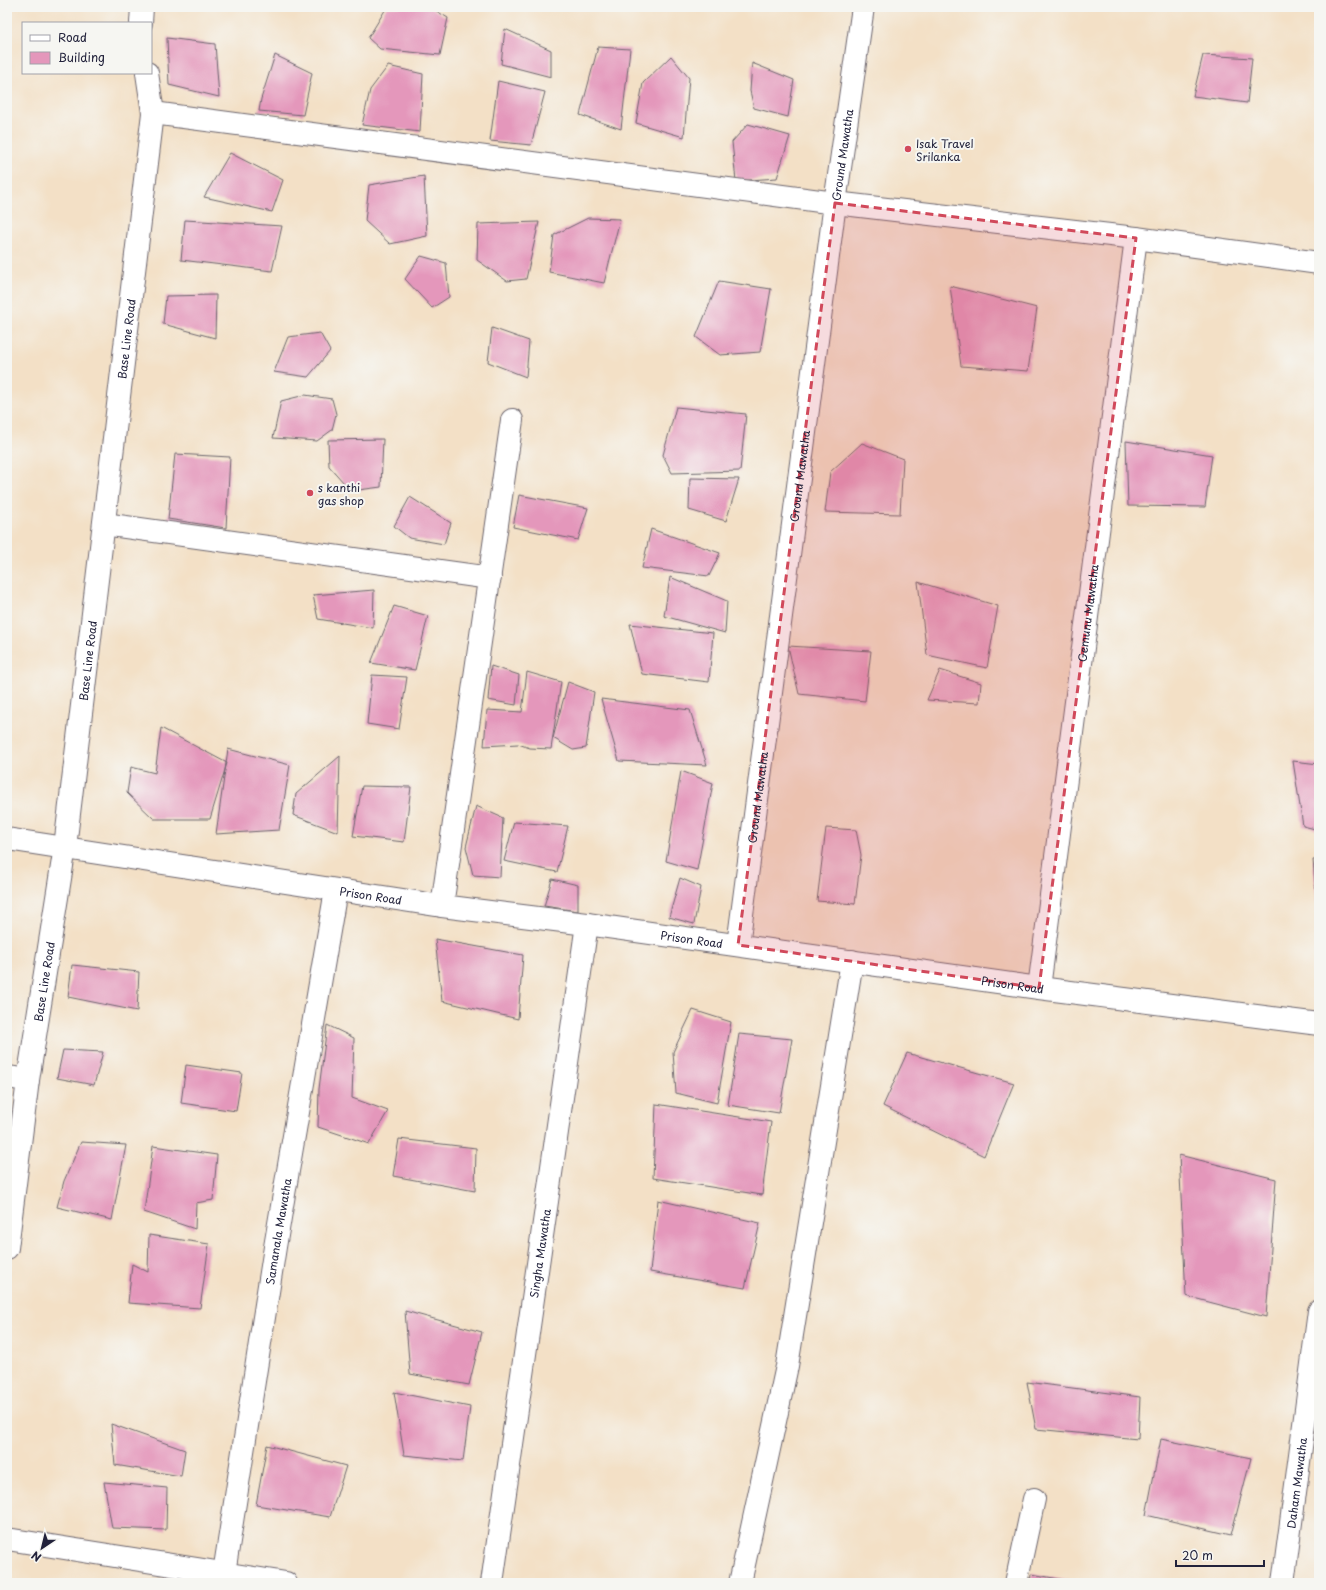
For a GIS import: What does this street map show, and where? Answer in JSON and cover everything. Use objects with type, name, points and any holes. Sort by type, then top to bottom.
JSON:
[{"type":"street","points":[[141,22],[142,7]]},
{"type":"street","name":"Ground Mawatha","points":[[738,945],[834,203],[863,7]]},
{"type":"street","name":"Base Line Road","points":[[7,1248],[17,1079],[65,847],[104,524],[153,113],[147,74]]},
{"type":"street","points":[[153,113],[834,203],[1136,238],[1319,263]]},
{"type":"street","name":"Gemunu Mawatha","points":[[1039,988],[1136,238]]},
{"type":"street","points":[[442,906],[512,420]]},
{"type":"street","points":[[104,524],[490,578]]},
{"type":"street","name":"Prison Road","points":[[7,839],[442,906],[587,924],[1039,988],[1319,1024]]},
{"type":"street","name":"Samanala Mawatha","points":[[224,1573],[275,1248],[336,890]]},
{"type":"street","name":"Singha Mawatha","points":[[492,1583],[587,924]]},
{"type":"street","points":[[740,1583],[787,1366],[852,961]]},
{"type":"street","name":"Daham Mawatha","points":[[1283,1583],[1319,1311]]},
{"type":"street","points":[[1016,1583],[1034,1499]]},
{"type":"street","points":[[7,1539],[286,1583]]},
{"type":"highlighted area","points":[[835,203],[1136,238],[1039,988],[738,945]]},
{"type":"building","points":[[387,7],[430,7],[448,18],[440,55],[380,49],[368,38]]},
{"type":"building","points":[[505,29],[551,50],[551,77],[501,64]]},
{"type":"building","points":[[167,38],[215,44],[219,97],[169,85]]},
{"type":"building","points":[[598,47],[630,49],[621,129],[580,115]]},
{"type":"building","points":[[275,55],[312,73],[303,115],[259,111],[261,99]]},
{"type":"building","points":[[1203,55],[1252,58],[1247,103],[1193,96]]},
{"type":"building","points":[[671,56],[689,78],[684,137],[636,123],[643,83]]},
{"type":"building","points":[[752,63],[794,80],[788,117],[754,108],[750,91]]},
{"type":"building","points":[[388,66],[423,74],[420,132],[362,125],[370,90]]},
{"type":"building","points":[[498,81],[545,92],[531,145],[490,141]]},
{"type":"building","points":[[748,124],[790,136],[777,178],[736,181],[732,142]]},
{"type":"building","points":[[230,153],[283,180],[272,212],[204,197]]},
{"type":"building","points":[[424,176],[427,236],[390,244],[365,221],[369,185]]},
{"type":"building","points":[[588,218],[620,219],[604,283],[549,272],[554,235]]},
{"type":"building","points":[[185,220],[282,226],[272,271],[181,260]]},
{"type":"building","points":[[539,222],[526,279],[507,281],[477,260],[478,224]]},
{"type":"building","points":[[421,256],[446,263],[449,297],[432,308],[405,279]]},
{"type":"building","points":[[719,281],[771,289],[760,352],[720,355],[696,337]]},
{"type":"building","points":[[950,286],[1037,308],[1028,371],[961,366]]},
{"type":"building","points":[[216,295],[215,338],[163,324],[166,296]]},
{"type":"building","points":[[492,328],[529,341],[526,377],[488,362]]},
{"type":"building","points":[[320,333],[330,351],[308,377],[274,372],[288,337]]},
{"type":"building","points":[[305,395],[332,399],[336,414],[332,430],[317,441],[273,438],[281,401]]},
{"type":"building","points":[[676,407],[746,414],[740,471],[672,473],[663,455]]},
{"type":"building","points":[[383,439],[381,487],[351,491],[329,466],[328,440]]},
{"type":"building","points":[[1126,441],[1212,455],[1205,507],[1128,506]]},
{"type":"building","points":[[862,443],[903,459],[900,514],[825,512],[830,472]]},
{"type":"building","points":[[175,454],[230,457],[226,528],[168,519]]},
{"type":"building","points":[[690,478],[739,479],[726,521],[689,510]]},
{"type":"building","points":[[519,495],[588,508],[578,540],[513,527]]},
{"type":"building","points":[[410,497],[451,523],[444,544],[409,538],[394,526]]},
{"type":"building","points":[[651,529],[720,553],[709,576],[642,568]]},
{"type":"building","points":[[670,577],[727,601],[725,633],[664,616]]},
{"type":"building","points":[[918,582],[998,606],[987,668],[927,655]]},
{"type":"building","points":[[374,590],[373,628],[318,619],[313,595]]},
{"type":"building","points":[[394,606],[428,616],[415,670],[371,663]]},
{"type":"building","points":[[630,624],[713,633],[709,682],[642,674]]},
{"type":"building","points":[[788,646],[871,651],[865,701],[799,694]]},
{"type":"building","points":[[491,666],[519,675],[516,705],[488,700]]},
{"type":"building","points":[[940,670],[981,683],[979,703],[927,700]]},
{"type":"building","points":[[527,672],[561,682],[551,749],[530,748],[518,744],[484,746],[487,710],[522,712]]},
{"type":"building","points":[[372,675],[407,677],[399,729],[367,724]]},
{"type":"building","points":[[568,682],[594,692],[586,748],[573,750],[553,738]]},
{"type":"building","points":[[601,699],[690,710],[707,765],[619,761]]},
{"type":"building","points":[[161,728],[227,763],[210,819],[154,819],[127,793],[131,767],[155,773]]},
{"type":"building","points":[[228,749],[290,765],[279,830],[216,834]]},
{"type":"building","points":[[340,756],[338,832],[293,815],[296,794]]},
{"type":"building","points":[[1293,761],[1319,764],[1319,830],[1303,826]]},
{"type":"building","points":[[681,771],[713,783],[697,870],[666,861]]},
{"type":"building","points":[[362,786],[411,787],[404,842],[353,836]]},
{"type":"building","points":[[476,806],[503,818],[500,877],[473,875],[466,847]]},
{"type":"building","points":[[514,822],[568,826],[557,872],[504,861]]},
{"type":"building","points":[[826,828],[856,830],[861,855],[855,904],[817,901]]},
{"type":"building","points":[[1319,859],[1319,916],[1318,916],[1313,860]]},
{"type":"building","points":[[680,878],[701,887],[694,924],[669,917]]},
{"type":"building","points":[[552,879],[578,885],[578,911],[544,906]]},
{"type":"building","points":[[435,939],[523,955],[518,1019],[442,1001]]},
{"type":"building","points":[[72,965],[139,972],[137,1011],[68,997]]},
{"type":"building","points":[[693,1010],[731,1022],[717,1103],[676,1093],[673,1052]]},
{"type":"building","points":[[327,1025],[354,1038],[352,1098],[388,1111],[369,1144],[318,1127],[319,1089]]},
{"type":"building","points":[[739,1034],[792,1039],[779,1113],[728,1105]]},
{"type":"building","points":[[63,1050],[103,1052],[94,1085],[57,1078]]},
{"type":"building","points":[[907,1053],[1014,1083],[984,1156],[883,1106]]},
{"type":"building","points":[[186,1065],[242,1073],[236,1111],[181,1103]]},
{"type":"building","points":[[656,1104],[771,1122],[762,1195],[653,1178]]},
{"type":"building","points":[[399,1139],[476,1148],[475,1191],[393,1176]]},
{"type":"building","points":[[81,1142],[126,1145],[112,1220],[57,1207],[64,1181]]},
{"type":"building","points":[[153,1146],[217,1155],[213,1200],[196,1203],[195,1229],[144,1212]]},
{"type":"building","points":[[1179,1155],[1276,1179],[1266,1317],[1186,1296]]},
{"type":"building","points":[[658,1200],[760,1223],[745,1288],[650,1272]]},
{"type":"building","points":[[149,1235],[209,1244],[200,1308],[128,1303],[132,1264],[148,1272]]},
{"type":"building","points":[[405,1311],[482,1332],[469,1385],[410,1374]]},
{"type":"building","points":[[1027,1382],[1140,1397],[1138,1439],[1036,1429]]},
{"type":"building","points":[[394,1392],[470,1407],[463,1461],[404,1455]]},
{"type":"building","points":[[111,1424],[185,1450],[181,1476],[115,1465]]},
{"type":"building","points":[[1161,1439],[1251,1458],[1231,1535],[1146,1515]]},
{"type":"building","points":[[267,1445],[346,1466],[330,1517],[256,1505]]},
{"type":"building","points":[[104,1482],[167,1488],[166,1530],[112,1528]]},
{"type":"building","points":[[1032,1574],[1075,1582],[1075,1583],[1031,1583]]},
{"type":"place","name":"Isak Travel Srilanka","points":[[908,149]]},
{"type":"place","name":"s kanthi gas shop","points":[[310,493]]}]
